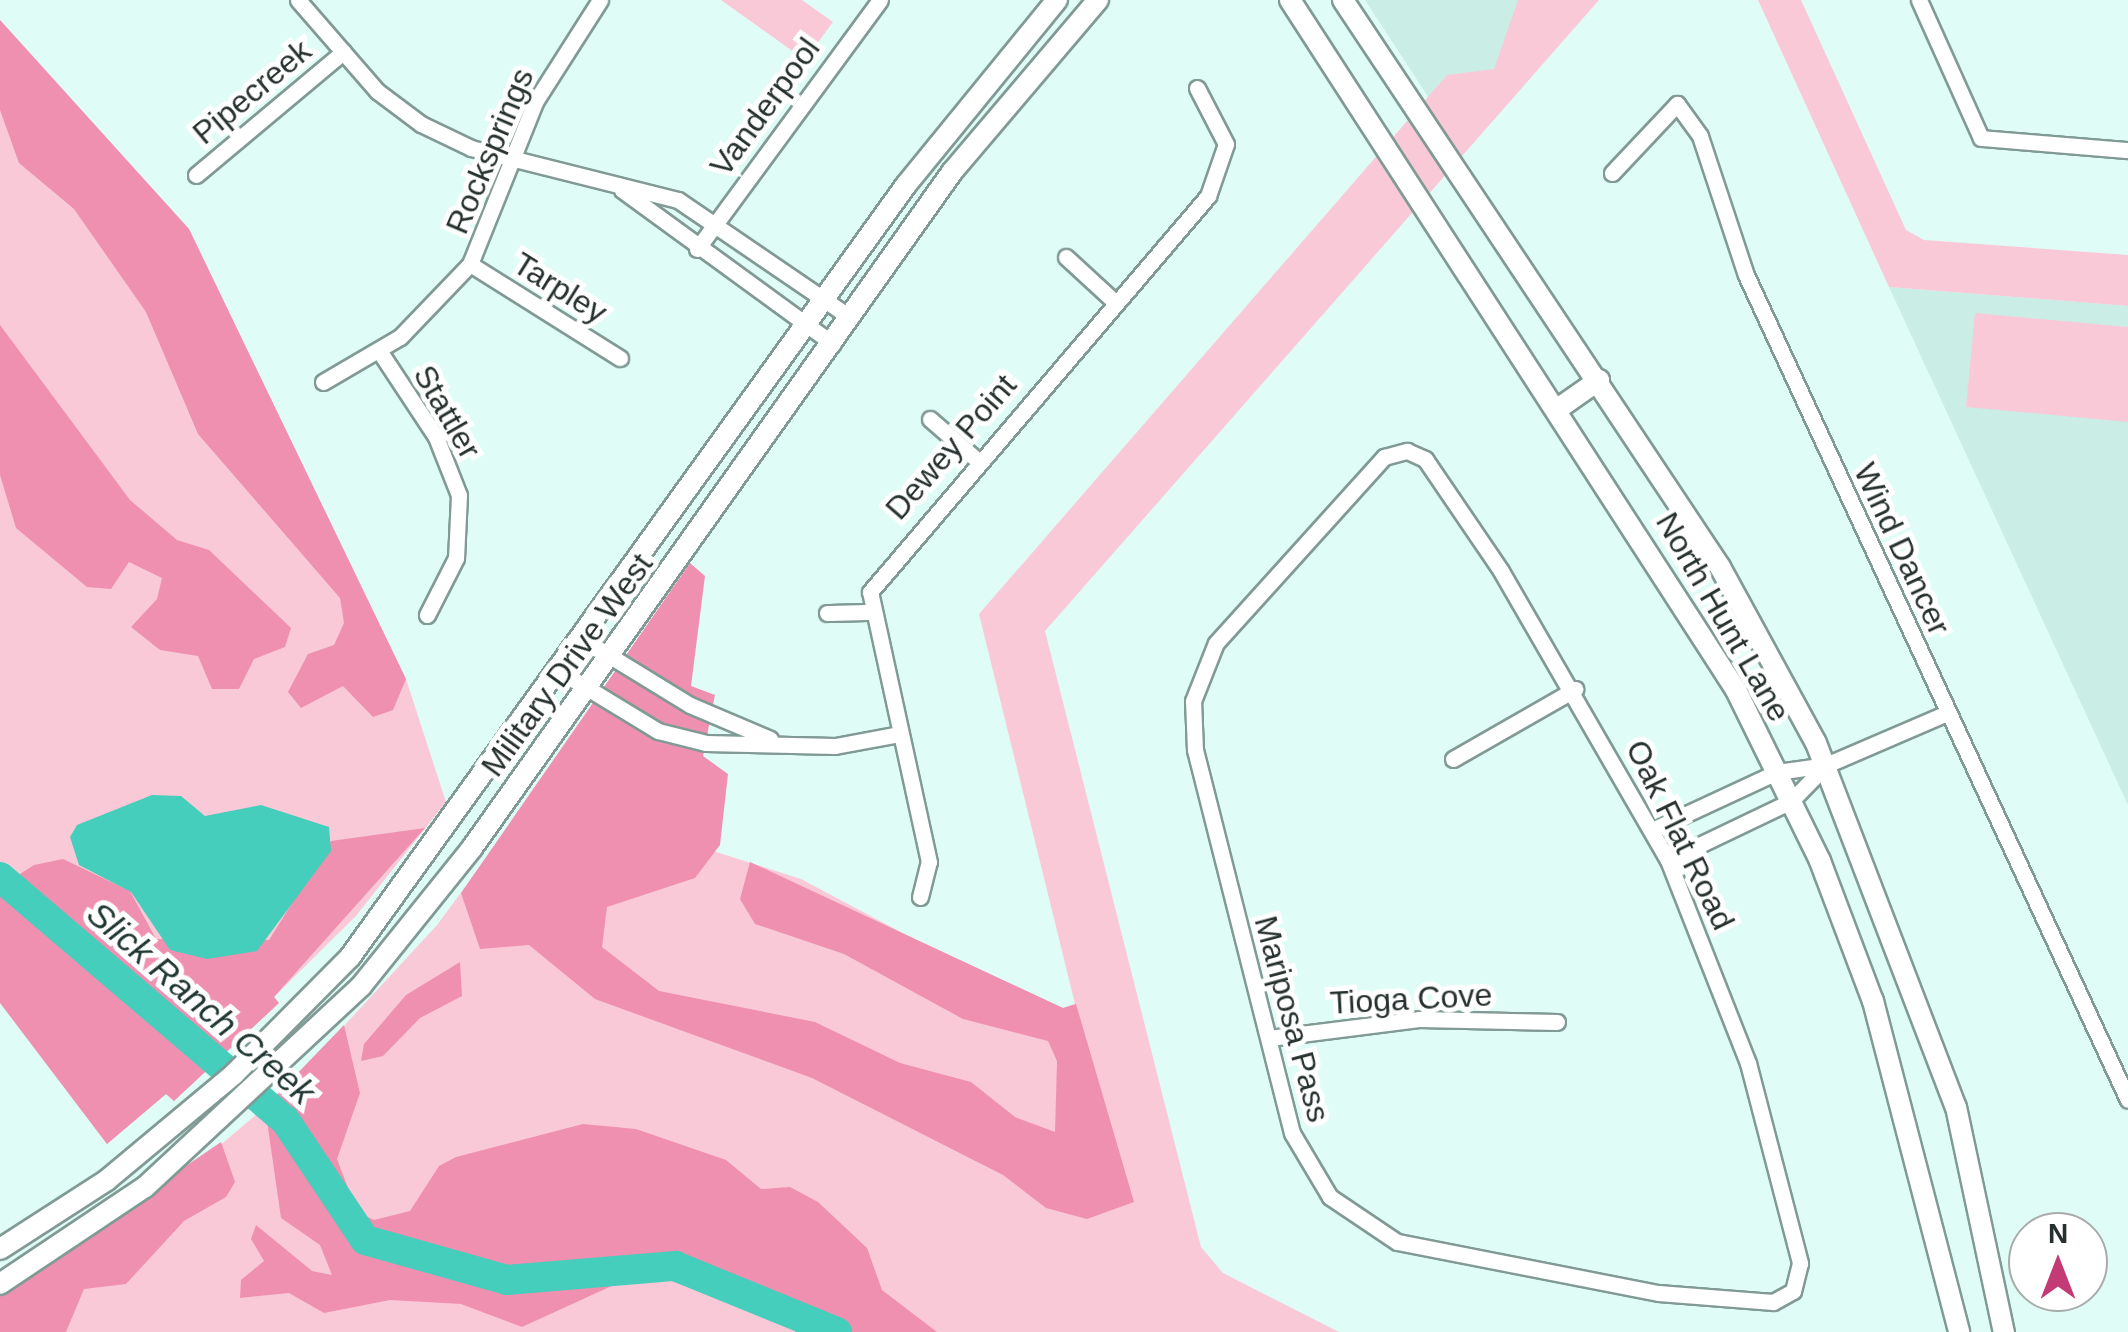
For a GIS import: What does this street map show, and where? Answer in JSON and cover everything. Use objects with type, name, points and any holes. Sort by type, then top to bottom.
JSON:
[{"type":"main road","name":"Military Drive West","points":[[0,1249],[181,1118],[302,1005],[401,894],[825,300],[1057,0]]},
{"type":"main road","name":"Military Drive West","points":[[0,1284],[194,1145],[323,1027],[444,884],[952,172],[1098,0]]},
{"type":"main road","name":"North Hunt Lane","points":[[1290,0],[1702,629],[1777,772],[1873,1002],[1960,1332]]},
{"type":"main road","name":"North Hunt Lane","points":[[1343,0],[1720,566],[1826,765],[1956,1108],[2004,1332]]},
{"type":"main road","points":[[1559,408],[1599,380]]},
{"type":"street","points":[[298,0],[342,52],[421,124],[516,161],[678,200],[716,222],[850,318]]},
{"type":"street","name":"Rocksprings","points":[[323,382],[380,352],[470,264],[548,77],[600,0]]},
{"type":"street","name":"Vanderpool","points":[[698,248],[880,0]]},
{"type":"street","points":[[1920,0],[1980,138],[2128,150]]},
{"type":"street","name":"Pipecreek","points":[[196,175],[342,52]]},
{"type":"street","name":"Dewey Point","points":[[869,612],[878,572],[1116,302],[1223,169],[1219,122],[1197,88]]},
{"type":"street","name":"Wind Dancer","points":[[1612,172],[1676,104],[1700,136],[1746,276],[2128,1100]]},
{"type":"street","points":[[615,185],[832,344]]},
{"type":"street","points":[[1066,257],[1116,302]]},
{"type":"street","name":"Tarpley","points":[[470,264],[620,358]]},
{"type":"street","points":[[764,297],[784,270]]},
{"type":"street","name":"Stattler","points":[[380,352],[436,437],[459,495],[456,558],[427,614]]},
{"type":"street","points":[[930,419],[977,460]]},
{"type":"street","name":"Oak Flat Road","points":[[1407,450],[1425,459],[1575,689],[1654,829],[1748,1063],[1800,1263],[1794,1292]]},
{"type":"street","name":"Mariposa Pass","points":[[1407,450],[1384,458],[1216,643],[1194,701],[1194,750],[1269,1038],[1308,1167],[1330,1196],[1397,1242],[1708,1300],[1773,1302],[1794,1292]]},
{"type":"street","points":[[827,613],[869,612],[929,862],[920,897]]},
{"type":"street","points":[[584,640],[690,705],[773,741]]},
{"type":"street","points":[[562,672],[677,737],[835,746],[898,734]]},
{"type":"street","points":[[1453,759],[1575,689]]},
{"type":"street","points":[[677,737],[690,705]]},
{"type":"street","points":[[1654,829],[1777,772],[1826,765],[1948,713]]},
{"type":"street","points":[[1668,860],[1790,801],[1826,765]]},
{"type":"street","points":[[1704,806],[1718,836]]},
{"type":"street","name":"Tioga Cove","points":[[1269,1038],[1419,1020],[1557,1022]]},
{"type":"shaded area","points":[[721,0],[802,0],[833,22],[805,60]]},
{"type":"shaded area","points":[[1365,0],[1535,0],[1494,69],[1465,78],[1436,109]]},
{"type":"shaded area","points":[[1518,0],[1599,0],[1045,631],[1201,1247],[1223,1273],[1339,1332],[0,1332],[284,1091],[437,925],[555,766],[704,848],[801,879],[927,946],[1063,1008],[1075,1004],[979,614],[1447,75],[1494,69]]},
{"type":"shaded area","points":[[1758,0],[1801,0],[1906,230],[1924,240],[2128,255],[2128,306],[1889,287]]},
{"type":"shaded area","points":[[0,20],[189,229],[406,679],[446,802],[356,916],[274,997],[279,1003],[174,1101],[166,1094],[107,1144],[0,1002]]},
{"type":"shaded area","points":[[0,20],[189,229],[406,679],[393,710],[373,717],[343,686],[301,708],[288,692],[308,654],[334,645],[344,623],[340,598],[198,434],[146,312],[74,209],[19,163],[0,110]]},
{"type":"shaded area","points":[[1889,287],[2128,306],[2128,805]]},
{"type":"shaded area","points":[[1975,313],[2128,327],[2128,422],[1966,407]]},
{"type":"shaded area","points":[[0,325],[130,500],[177,540],[209,550],[291,628],[285,647],[254,659],[239,689],[212,689],[198,656],[160,650],[131,627],[157,599],[162,578],[129,562],[111,589],[87,587],[16,528],[0,475]]},
{"type":"shaded area","points":[[690,563],[705,576],[691,686],[715,695],[703,756],[728,774],[720,845],[695,878],[607,907],[602,947],[659,991],[815,1022],[900,1063],[971,1082],[1015,1117],[1055,1132],[1057,1061],[1048,1041],[963,1019],[844,954],[755,924],[740,899],[750,862],[1063,1008],[1076,1004],[1134,1202],[1087,1219],[1046,1208],[1003,1175],[812,1078],[595,999],[529,945],[480,949],[461,893]]},
{"type":"shaded area","points":[[152,795],[181,796],[205,816],[261,805],[329,827],[331,851],[257,951],[207,959],[170,950],[131,892],[79,865],[70,837],[77,825]]},
{"type":"shaded area","points":[[425,828],[274,997],[279,1003],[174,1101],[166,1094],[107,1144],[0,1003],[0,887],[34,865],[63,859],[130,891],[156,939],[269,940],[331,841]]},
{"type":"shaded area","points":[[460,962],[462,996],[420,1018],[383,1056],[361,1061],[364,1044],[406,995]]},
{"type":"shaded area","points":[[344,1025],[360,1093],[337,1159],[357,1212],[374,1220],[410,1211],[439,1166],[456,1157],[583,1124],[636,1129],[726,1160],[761,1189],[790,1187],[818,1202],[867,1248],[882,1290],[937,1332],[796,1332],[754,1302],[640,1273],[522,1327],[461,1304],[390,1300],[324,1313],[289,1293],[240,1298],[241,1280],[264,1261],[251,1239],[256,1225],[312,1271],[332,1275],[320,1245],[281,1218],[265,1107]]},
{"type":"shaded area","points":[[221,1142],[235,1182],[226,1197],[184,1221],[126,1284],[84,1289],[66,1332],[0,1332],[0,1293]]},
{"type":"waterway","name":"Slick Ranch Creek","points":[[0,877],[285,1120],[365,1240],[507,1280],[675,1266],[837,1332]]}]
